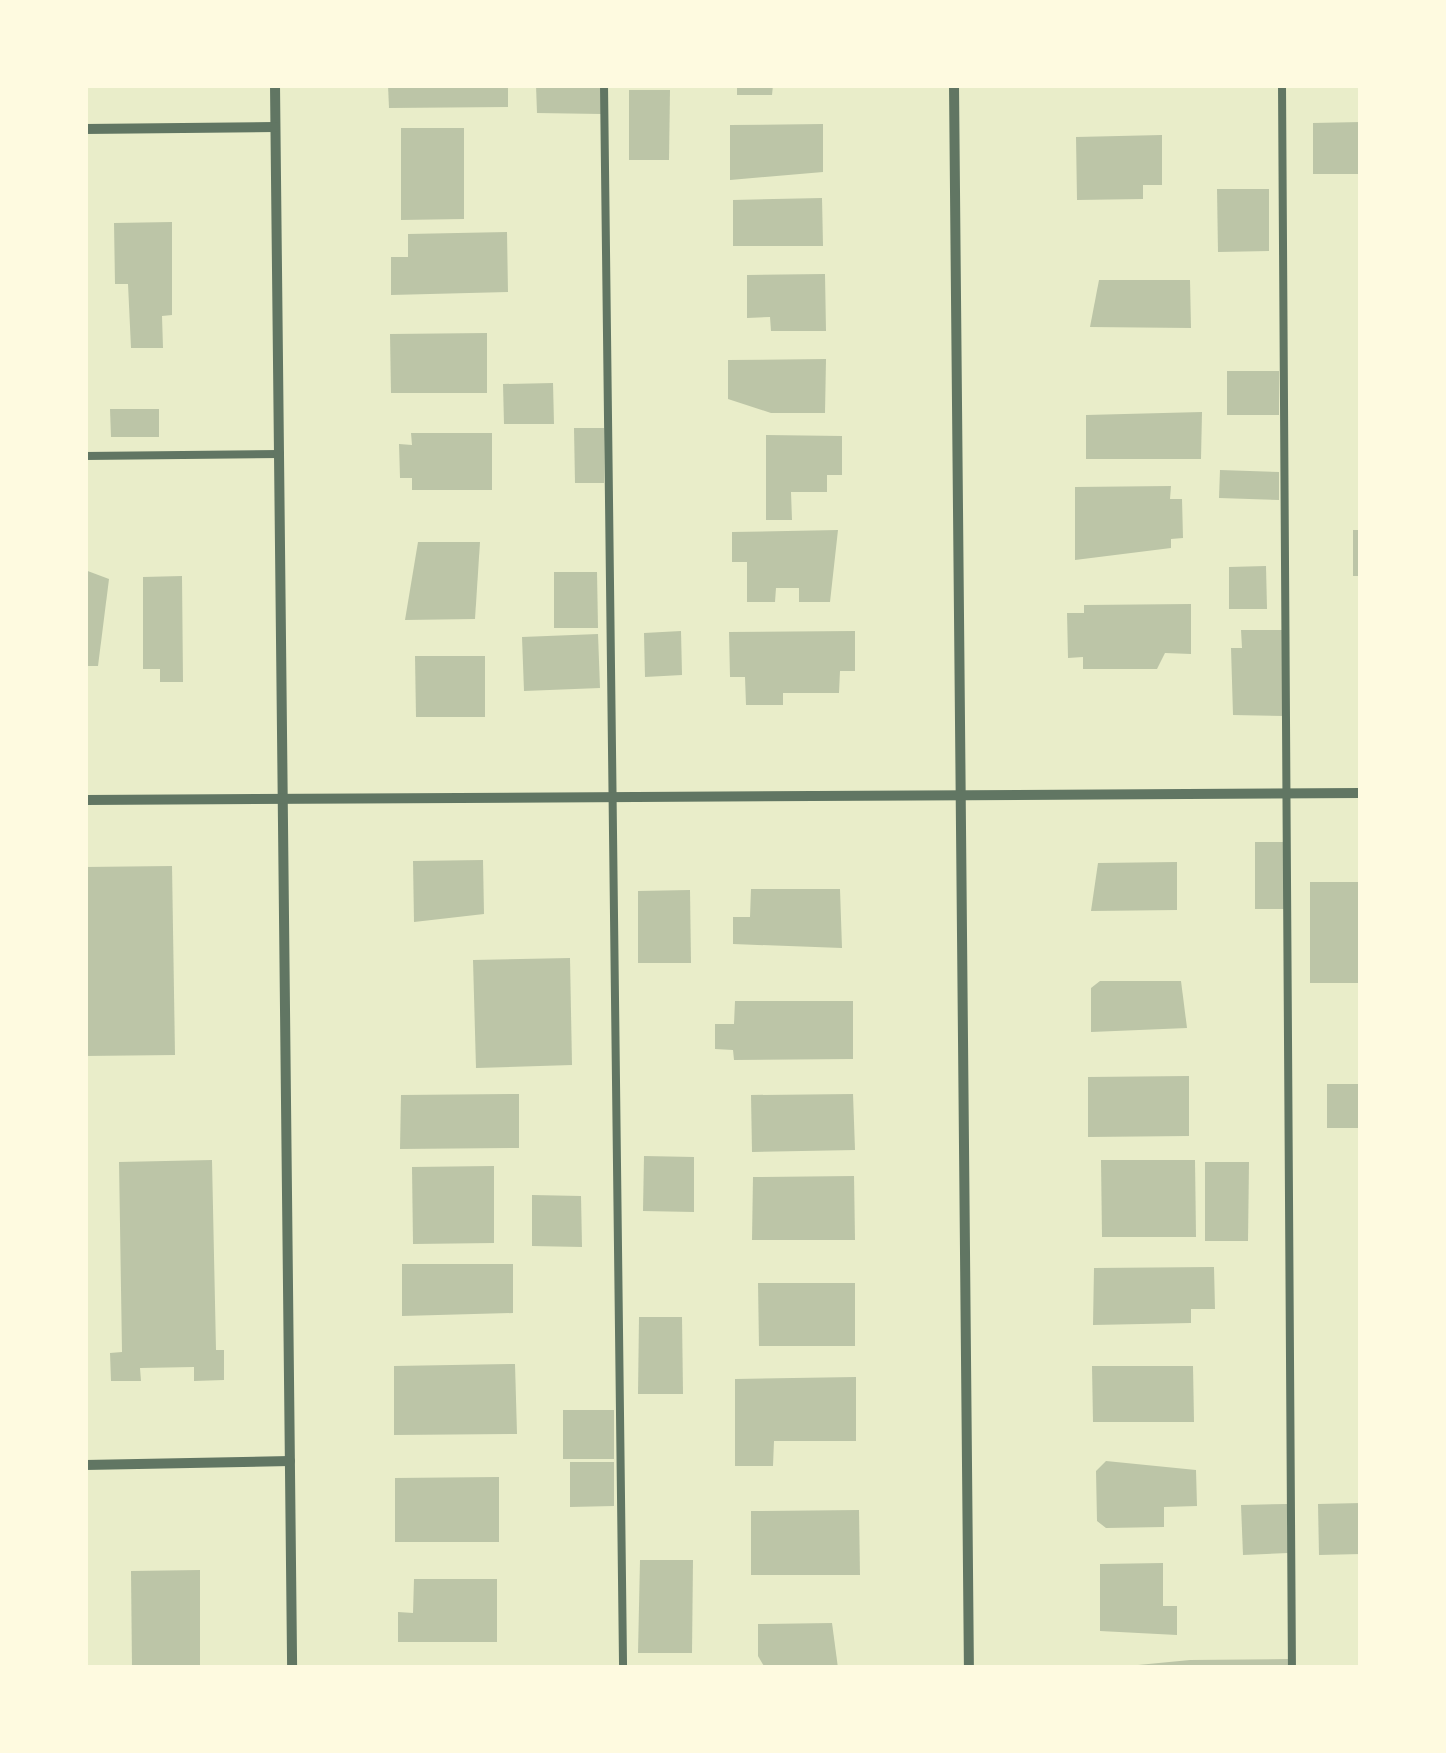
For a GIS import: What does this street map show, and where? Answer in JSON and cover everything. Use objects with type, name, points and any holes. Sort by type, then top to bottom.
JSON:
[{"type":"street","points":[[275,85],[287,798],[292,1668]]},
{"type":"street","points":[[954,85],[956,795],[969,1668]]},
{"type":"street","points":[[85,128],[275,127]]},
{"type":"street","points":[[85,800],[1361,793]]},
{"type":"street","points":[[85,1465],[290,1461]]},
{"type":"lane","points":[[604,85],[623,1668]]},
{"type":"lane","points":[[1282,85],[1292,794],[1292,1668]]},
{"type":"lane","points":[[85,456],[281,454]]},
{"type":"building","points":[[388,85],[508,85],[508,107],[389,108]]},
{"type":"building","points":[[536,85],[601,85],[601,114],[537,113]]},
{"type":"building","points":[[737,85],[773,85],[772,95],[737,95]]},
{"type":"building","points":[[629,90],[670,90],[669,160],[629,160]]},
{"type":"building","points":[[1361,122],[1361,174],[1313,174],[1313,123]]},
{"type":"building","points":[[823,124],[823,172],[730,180],[730,125]]},
{"type":"building","points":[[401,128],[464,128],[464,219],[401,220]]},
{"type":"building","points":[[1162,135],[1162,185],[1143,185],[1143,199],[1077,200],[1076,137]]},
{"type":"building","points":[[1217,189],[1269,189],[1269,251],[1218,252]]},
{"type":"building","points":[[822,198],[823,246],[733,246],[733,200]]},
{"type":"building","points":[[172,222],[172,315],[162,316],[163,348],[131,348],[128,284],[115,284],[114,223]]},
{"type":"building","points":[[507,232],[508,292],[391,295],[391,257],[408,257],[408,234]]},
{"type":"building","points":[[825,274],[826,331],[771,331],[770,317],[747,318],[747,275]]},
{"type":"building","points":[[1099,280],[1190,280],[1191,328],[1090,327]]},
{"type":"building","points":[[487,333],[487,393],[391,393],[390,334]]},
{"type":"building","points":[[826,359],[825,413],[771,413],[728,399],[728,360]]},
{"type":"building","points":[[1227,371],[1279,371],[1279,415],[1227,415]]},
{"type":"building","points":[[553,383],[554,424],[504,424],[503,384]]},
{"type":"building","points":[[110,409],[159,409],[159,437],[111,437]]},
{"type":"building","points":[[1202,412],[1201,459],[1086,459],[1086,415]]},
{"type":"building","points":[[574,428],[604,428],[604,483],[575,483]]},
{"type":"building","points":[[411,433],[492,433],[492,490],[412,490],[412,478],[400,478],[399,444],[412,445]]},
{"type":"building","points":[[766,435],[842,436],[842,475],[827,475],[827,492],[791,492],[792,520],[766,520]]},
{"type":"building","points":[[1220,470],[1279,472],[1279,500],[1219,498]]},
{"type":"building","points":[[1171,486],[1170,499],[1182,499],[1183,538],[1171,539],[1171,548],[1075,560],[1075,487]]},
{"type":"building","points":[[838,530],[830,602],[799,602],[799,588],[776,588],[775,602],[747,602],[747,562],[732,562],[732,532]]},
{"type":"building","points":[[1353,530],[1361,530],[1361,576],[1353,576]]},
{"type":"building","points":[[418,542],[480,542],[475,619],[405,620]]},
{"type":"building","points":[[1266,566],[1267,609],[1229,609],[1229,567]]},
{"type":"building","points":[[85,570],[109,579],[98,666],[85,666]]},
{"type":"building","points":[[554,572],[597,572],[598,628],[554,628]]},
{"type":"building","points":[[182,576],[183,682],[160,682],[160,669],[143,669],[143,577]]},
{"type":"building","points":[[1191,604],[1191,654],[1165,653],[1157,669],[1083,669],[1083,657],[1068,658],[1067,613],[1084,613],[1084,605]]},
{"type":"building","points":[[1241,630],[1283,630],[1284,716],[1233,715],[1231,648],[1242,648]]},
{"type":"building","points":[[681,631],[682,675],[645,677],[644,633]]},
{"type":"building","points":[[855,631],[855,671],[840,671],[839,693],[783,693],[783,705],[746,705],[745,677],[730,677],[729,632]]},
{"type":"building","points":[[598,634],[600,688],[524,691],[522,637]]},
{"type":"building","points":[[415,656],[485,656],[485,717],[416,717]]},
{"type":"building","points":[[1255,842],[1284,842],[1284,909],[1255,909]]},
{"type":"building","points":[[483,860],[484,914],[414,922],[413,861]]},
{"type":"building","points":[[1177,862],[1177,910],[1091,911],[1098,863]]},
{"type":"building","points":[[172,866],[175,1055],[85,1056],[85,867]]},
{"type":"building","points":[[1310,882],[1361,882],[1361,983],[1310,983]]},
{"type":"building","points":[[751,889],[840,889],[842,948],[733,944],[733,917],[750,917]]},
{"type":"building","points":[[690,890],[691,963],[638,963],[638,891]]},
{"type":"building","points":[[570,958],[572,1065],[476,1068],[473,960]]},
{"type":"building","points":[[1100,981],[1181,981],[1187,1028],[1091,1032],[1091,988]]},
{"type":"building","points":[[735,1001],[853,1001],[853,1059],[734,1060],[733,1050],[715,1049],[715,1024],[734,1024]]},
{"type":"building","points":[[1189,1076],[1189,1136],[1088,1137],[1088,1077]]},
{"type":"building","points":[[1327,1084],[1361,1084],[1361,1128],[1327,1128]]},
{"type":"building","points":[[519,1094],[519,1148],[400,1149],[401,1095]]},
{"type":"building","points":[[853,1094],[855,1150],[752,1152],[751,1095]]},
{"type":"building","points":[[644,1156],[694,1157],[694,1212],[643,1211]]},
{"type":"building","points":[[212,1160],[216,1350],[224,1350],[224,1380],[194,1381],[194,1367],[140,1368],[141,1381],[111,1381],[110,1353],[122,1352],[119,1162]]},
{"type":"building","points":[[1101,1160],[1195,1160],[1196,1237],[1102,1237]]},
{"type":"building","points":[[1205,1162],[1249,1162],[1248,1241],[1205,1241]]},
{"type":"building","points":[[494,1166],[494,1243],[413,1244],[412,1167]]},
{"type":"building","points":[[854,1176],[855,1240],[752,1240],[753,1177]]},
{"type":"building","points":[[532,1195],[581,1196],[582,1247],[532,1246]]},
{"type":"building","points":[[402,1264],[513,1264],[513,1313],[402,1316]]},
{"type":"building","points":[[1214,1267],[1215,1309],[1191,1309],[1191,1323],[1093,1325],[1094,1268]]},
{"type":"building","points":[[758,1283],[855,1283],[855,1346],[759,1346]]},
{"type":"building","points":[[639,1317],[682,1317],[683,1394],[638,1394]]},
{"type":"building","points":[[515,1364],[517,1434],[394,1435],[394,1366]]},
{"type":"building","points":[[1092,1366],[1193,1366],[1194,1422],[1093,1422]]},
{"type":"building","points":[[856,1377],[856,1441],[774,1441],[773,1466],[735,1466],[735,1379]]},
{"type":"building","points":[[563,1410],[614,1410],[614,1459],[563,1459]]},
{"type":"building","points":[[1106,1461],[1196,1470],[1197,1506],[1164,1507],[1164,1527],[1106,1528],[1097,1521],[1096,1471]]},
{"type":"building","points":[[570,1462],[614,1462],[614,1506],[570,1507]]},
{"type":"building","points":[[499,1477],[499,1542],[395,1542],[395,1478]]},
{"type":"building","points":[[1361,1503],[1361,1554],[1319,1555],[1318,1504]]},
{"type":"building","points":[[1287,1504],[1288,1553],[1243,1555],[1241,1505]]},
{"type":"building","points":[[859,1510],[860,1575],[751,1575],[751,1511]]},
{"type":"building","points":[[640,1560],[693,1560],[692,1653],[638,1653]]},
{"type":"building","points":[[1163,1563],[1163,1606],[1177,1606],[1177,1635],[1100,1631],[1100,1564]]},
{"type":"building","points":[[200,1570],[200,1668],[132,1668],[131,1571]]},
{"type":"building","points":[[414,1579],[497,1579],[497,1642],[398,1642],[398,1612],[413,1613]]},
{"type":"building","points":[[832,1623],[838,1668],[765,1668],[758,1656],[758,1624]]},
{"type":"building","points":[[1290,1659],[1290,1668],[1107,1668],[1190,1660]]}]
